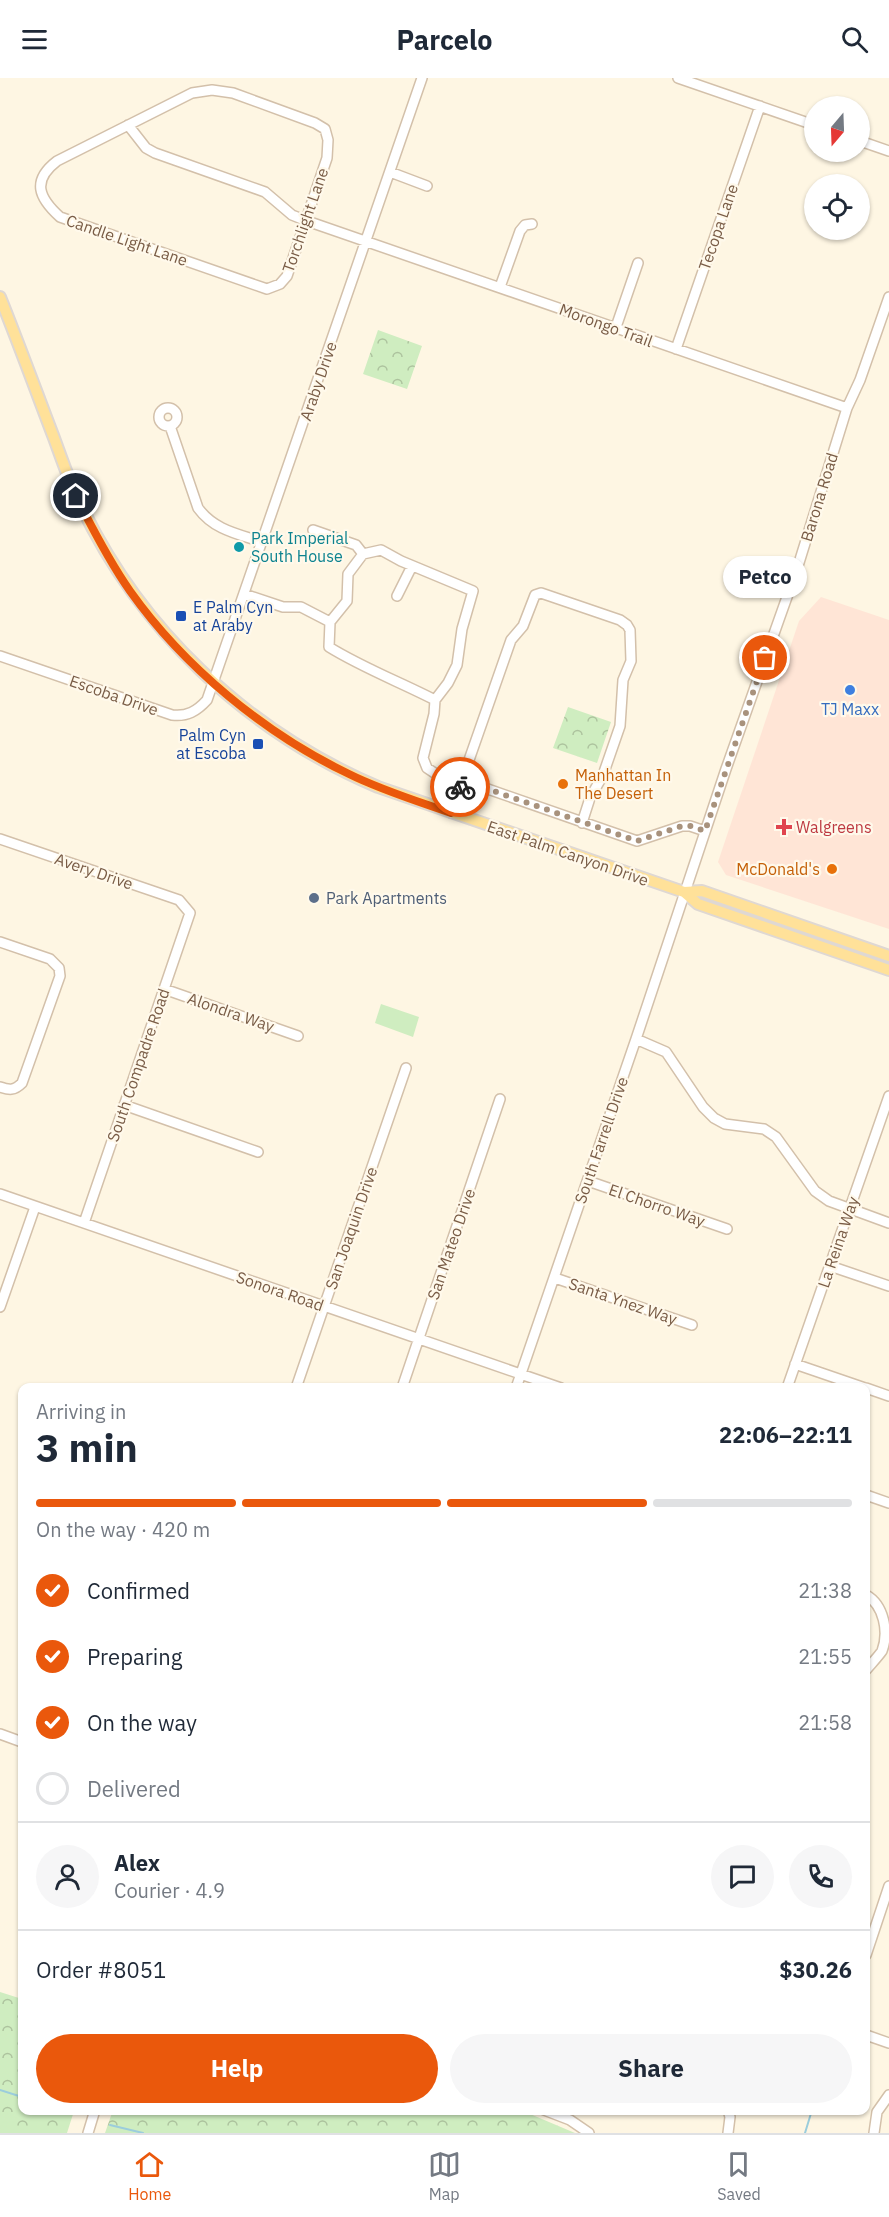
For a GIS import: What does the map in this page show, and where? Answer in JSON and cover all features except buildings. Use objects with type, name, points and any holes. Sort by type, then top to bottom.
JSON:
[{"type":"main road","name":"East Palm Canyon Drive","points":[[0,297],[76,496],[102,546],[130,592],[158,625],[197,667],[242,707],[286,739],[348,774],[451,813],[684,892],[698,904],[889,970]]},
{"type":"main road","name":"East Palm Canyon Drive","points":[[684,892],[702,891],[889,956]]},
{"type":"street","name":"Araby Drive","points":[[214,683],[422,78]]},
{"type":"street","points":[[678,78],[804,121]]},
{"type":"street","name":"Candle Light Lane","points":[[267,289],[60,217],[52,210],[40,190],[41,178],[47,169],[57,162],[128,125],[192,93],[212,90],[233,93],[315,123],[325,129],[328,140]]},
{"type":"street","name":"Tecopa Lane","points":[[676,350],[760,105]]},
{"type":"street","name":"Morongo Trail","points":[[128,125],[146,148],[155,153],[265,192],[292,215],[307,221],[847,408]]},
{"type":"street","name":"Torchlight Lane","points":[[267,289],[280,284],[287,276],[327,158],[328,140]]},
{"type":"street","points":[[870,144],[889,151]]},
{"type":"street","points":[[390,172],[428,186]]},
{"type":"street","points":[[500,287],[520,231],[525,225],[532,224]]},
{"type":"street","points":[[616,327],[638,263]]},
{"type":"street","name":"Barona Road","points":[[684,892],[798,566],[847,408],[860,380],[889,297]]},
{"type":"street","points":[[170,426],[198,508],[205,518],[217,527],[262,542]]},
{"type":"street","points":[[314,530],[356,545],[363,554]]},
{"type":"street","points":[[435,700],[399,681],[357,664],[329,647],[330,622],[347,601],[348,574],[363,554],[381,550],[412,566],[473,591],[462,629],[457,664],[448,683],[435,700],[434,714],[423,758],[427,768],[436,774],[462,780],[637,841],[682,826],[705,831]]},
{"type":"street","points":[[397,596],[412,566]]},
{"type":"street","points":[[451,813],[511,640],[523,626],[535,595],[541,593],[620,620],[630,630],[631,661],[623,680],[620,726],[603,775],[590,798],[582,823]]},
{"type":"street","points":[[244,594],[282,607],[301,608],[330,622]]},
{"type":"street","name":"Escoba Drive","points":[[0,656],[172,715],[185,716],[193,712],[207,700],[214,683]]},
{"type":"street","name":"Avery Drive","points":[[0,839],[178,900],[186,907]]},
{"type":"street","name":"South Farrell Drive","points":[[518,1383],[636,1040],[684,892]]},
{"type":"street","name":"South Compadre Road","points":[[84,1223],[187,924],[190,913],[186,907]]},
{"type":"street","points":[[0,942],[50,959],[59,968],[60,976],[22,1083],[16,1089],[9,1090],[0,1087]]},
{"type":"street","name":"Alondra Way","points":[[164,988],[298,1036]]},
{"type":"street","points":[[636,1040],[666,1052],[703,1107],[714,1118],[725,1124],[764,1129],[776,1137],[815,1191],[829,1201],[889,1223]]},
{"type":"street","name":"San Joaquin Drive","points":[[298,1383],[406,1068]]},
{"type":"street","name":"La Reina Way","points":[[789,1383],[889,1096]]},
{"type":"street","name":"San Mateo Drive","points":[[404,1383],[500,1099]]},
{"type":"street","points":[[124,1105],[258,1152]]},
{"type":"street","name":"El Chorro Way","points":[[588,1180],[727,1229]]},
{"type":"street","name":"Sonora Road","points":[[0,1194],[548,1383]]},
{"type":"street","points":[[0,1307],[35,1207]]},
{"type":"street","points":[[830,1266],[889,1286]]},
{"type":"street","name":"Santa Ynez Way","points":[[555,1278],[692,1325]]},
{"type":"street","points":[[795,1364],[850,1383]]},
{"type":"street","points":[[870,1390],[889,1396]]},
{"type":"street","points":[[870,1496],[889,1503]]},
{"type":"street","points":[[870,1597],[882,1612],[886,1625],[886,1638],[882,1650],[870,1665]]},
{"type":"street","points":[[0,1734],[18,1741]]},
{"type":"street","points":[[870,1943],[889,1886]]},
{"type":"street","points":[[870,2036],[889,2043]]},
{"type":"street","points":[[874,2133],[877,2112],[889,2094]]},
{"type":"street","points":[[88,2133],[93,2115]]},
{"type":"street","points":[[557,2115],[570,2120],[589,2133]]},
{"type":"street","points":[[728,2133],[729,2115]]},
{"type":"shaded area","points":[[821,597],[889,620],[889,929],[726,875],[718,862],[799,621]]},
{"type":"green space","points":[[378,330],[422,346],[407,389],[363,374]]},
{"type":"green space","points":[[568,707],[611,722],[597,763],[553,748]]},
{"type":"green space","points":[[381,1004],[419,1017],[413,1037],[375,1023]]},
{"type":"green space","points":[[0,1992],[18,1998],[18,2115],[73,2115],[67,2133],[0,2133]]},
{"type":"green space","points":[[111,2115],[532,2115],[575,2133],[105,2133]]},
{"type":"waterway","points":[[0,2090],[18,2096]]},
{"type":"waterway","points":[[805,2133],[810,2115]]},
{"type":"waterway","points":[[110,2125],[143,2133]]},
{"type":"way so far","points":[[460,787],[462,780],[637,841],[682,826],[705,831],[765,658]]},
{"type":"place","name":"Park Imperial South House","points":[[239,547]]},
{"type":"place","name":"E Palm Cyn at Araby","points":[[181,616]]},
{"type":"place","name":"Petco","points":[[765,658]]},
{"type":"place","name":"TJ Maxx","points":[[850,690]]},
{"type":"place","name":"Palm Cyn at Escoba","points":[[258,744]]},
{"type":"place","name":"Manhattan In The Desert","points":[[563,784]]},
{"type":"place","name":"Walgreens","points":[[784,827]]},
{"type":"place","name":"McDonald's","points":[[832,869]]},
{"type":"place","name":"Park Apartments","points":[[314,898]]},
{"type":"route","points":[[76,496],[102,546],[130,592],[197,667],[242,707],[286,739],[348,774],[378,787],[451,813],[460,787]]}]
